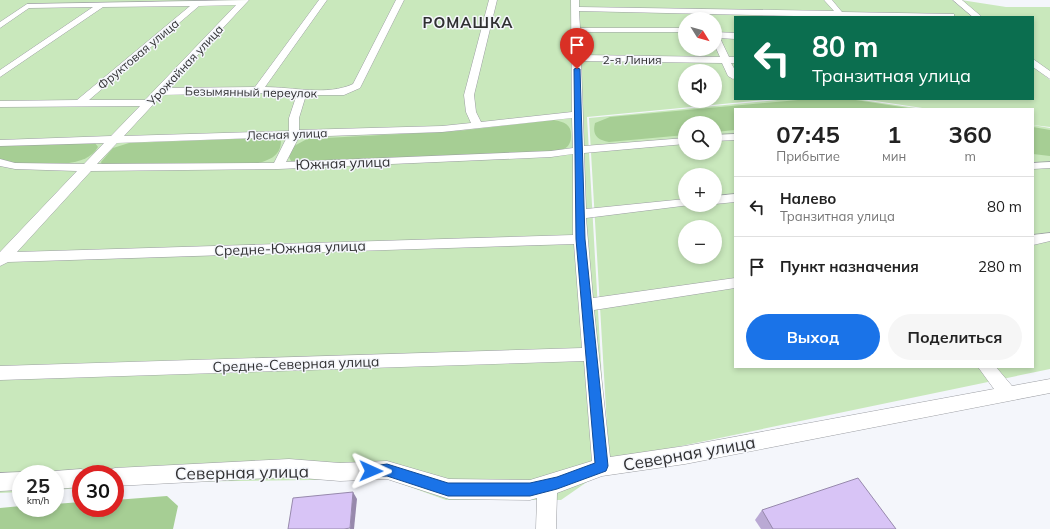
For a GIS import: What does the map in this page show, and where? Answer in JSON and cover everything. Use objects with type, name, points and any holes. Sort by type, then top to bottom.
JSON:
[{"type":"street","points":[[257,91],[323,0]]},
{"type":"street","name":"Безымянный переулок","points":[[159,92],[344,92],[357,86],[400,0]]},
{"type":"street","points":[[477,125],[471,112],[469,95],[493,0]]},
{"type":"street","points":[[828,0],[841,15]]},
{"type":"street","points":[[957,0],[977,16]]},
{"type":"street","points":[[0,26],[27,6],[141,2],[196,4],[243,2]]},
{"type":"street","name":"Урожайная улица","points":[[1,258],[125,129],[243,2]]},
{"type":"street","points":[[0,74],[102,4]]},
{"type":"street","name":"Фруктовая улица","points":[[80,103],[196,4]]},
{"type":"street","points":[[602,466],[580,239],[580,150],[575,4],[703,8],[841,15],[951,16]]},
{"type":"street","points":[[703,8],[704,12]]},
{"type":"street","points":[[576,30],[678,30]]},
{"type":"street","points":[[722,36],[734,36]]},
{"type":"street","points":[[722,55],[733,76]]},
{"type":"street","name":"2-я Линия","points":[[577,58],[734,60]]},
{"type":"street","points":[[1034,63],[1050,76]]},
{"type":"street","points":[[278,166],[294,134],[294,118],[302,92]]},
{"type":"street","points":[[0,104],[149,103]]},
{"type":"street","name":"Лесная улица","points":[[0,143],[442,129],[574,115]]},
{"type":"street","points":[[722,138],[734,137]]},
{"type":"street","name":"Южная улица","points":[[0,162],[15,166],[87,168],[278,166],[551,154],[678,142]]},
{"type":"street","points":[[1034,166],[1050,165]]},
{"type":"street","points":[[722,199],[734,198]]},
{"type":"street","points":[[580,214],[678,204]]},
{"type":"street","points":[[1034,240],[1050,237]]},
{"type":"street","name":"Средне-Южная улица","points":[[1,258],[580,239]]},
{"type":"street","points":[[587,305],[734,283]]},
{"type":"street","name":"Средне-Северная улица","points":[[0,373],[591,354]]},
{"type":"street","points":[[987,368],[1009,394]]},
{"type":"street","name":"Северная улица","points":[[124,477],[289,468],[340,472],[387,470],[448,490],[530,490],[547,486],[602,466],[685,455],[1050,386]]},
{"type":"street","points":[[0,482],[12,481]]},
{"type":"street","points":[[546,529],[547,486]]},
{"type":"green space","points":[[0,0],[952,0],[972,16],[734,16],[734,100],[765,100],[722,104],[722,64],[678,64],[678,108],[681,108],[587,117],[607,468],[561,500],[446,500],[388,479],[166,482],[124,475],[124,465],[72,465],[72,489],[64,489],[64,465],[12,465],[12,492],[0,493]]},
{"type":"green space","points":[[961,0],[1006,7],[1050,7],[1050,78],[1034,65],[1034,16],[974,16]]},
{"type":"green space","points":[[1034,67],[1050,80],[1050,127],[1034,125],[1034,108],[922,108],[869,100],[1034,100]]},
{"type":"green space","points":[[778,100],[862,100],[916,108],[734,108],[734,368],[1034,368],[1034,125],[1050,128],[1050,369],[609,461],[589,118],[694,108],[722,108],[722,105]]},
{"type":"green space","points":[[798,100],[856,100],[908,108],[734,108],[734,130],[722,131],[722,116],[678,116],[678,136],[609,142],[601,140],[596,136],[594,131],[595,123],[610,117]]},
{"type":"green space","points":[[554,120],[567,125],[571,133],[571,140],[568,146],[564,149],[555,151],[297,162],[291,161],[289,157],[294,146],[307,139],[458,131]]},
{"type":"green space","points":[[1034,127],[1050,130],[1050,156],[1034,154]]},
{"type":"green space","points":[[276,138],[281,141],[279,151],[268,160],[254,164],[102,165],[101,162],[113,148],[129,143]]},
{"type":"green space","points":[[95,143],[98,147],[92,154],[81,160],[69,163],[0,165],[0,145]]},
{"type":"green space","points":[[167,496],[178,506],[173,529],[0,529],[0,508],[12,507],[12,517],[64,517],[64,503],[72,503],[72,517],[124,517],[124,499]]},
{"type":"building","points":[[858,478],[896,529],[773,529],[762,510]]},
{"type":"building","points":[[353,492],[350,528],[288,529],[293,498]]},
{"type":"district","name":"РОМАШКА","points":[[468,22]]},
{"type":"route","points":[[371,471],[387,470],[448,490],[530,490],[557,483],[602,466],[580,239],[580,150],[577,69]]}]
